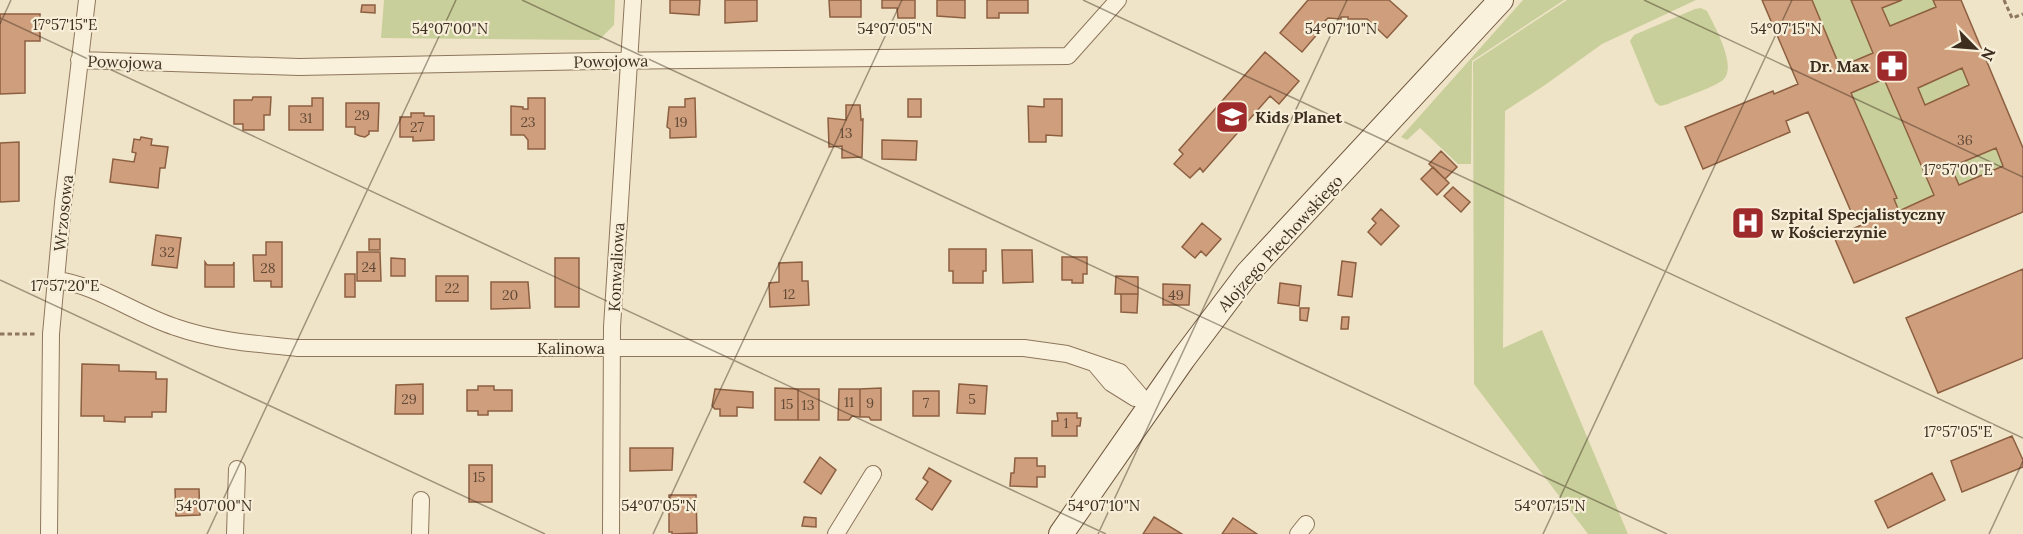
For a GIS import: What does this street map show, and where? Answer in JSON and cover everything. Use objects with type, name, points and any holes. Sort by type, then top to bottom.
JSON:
[{"type":"street","name":"Wrzosowa","points":[[49,534],[51,334],[87,0]]},
{"type":"street","name":"Konwaliowa","points":[[611,534],[612,348],[633,0]]},
{"type":"street","name":"Powojowa","points":[[79,60],[299,67],[1068,56],[1118,0]]},
{"type":"street","name":"Alojzego Piechowskiego","points":[[1061,534],[1246,274],[1502,0]]},
{"type":"street","name":"Kalinowa","points":[[56,280],[92,290],[149,317],[207,337],[318,348],[1024,348],[1067,354],[1119,372],[1150,407]]},
{"type":"street","points":[[236,534],[237,469]]},
{"type":"street","points":[[836,534],[873,474]]},
{"type":"street","points":[[420,534],[421,500]]},
{"type":"path","points":[[2004,0],[2012,18],[2023,14]]},
{"type":"path","points":[[0,334],[40,334]]},
{"type":"green space","points":[[384,0],[615,0],[614,25],[599,40],[381,38]]},
{"type":"green space","points":[[1523,0],[1564,0],[1472,61],[1471,164],[1458,164],[1420,128],[1407,140],[1401,137]]},
{"type":"green space","points":[[1567,0],[1696,0],[1602,44],[1505,111],[1503,348],[1542,330],[1628,534],[1588,534],[1474,384],[1473,62]]},
{"type":"green space","points":[[1812,0],[1851,0],[1873,53],[1840,67]]},
{"type":"green space","points":[[1902,0],[1933,0],[1936,7],[1890,26],[1882,8]]},
{"type":"green space","points":[[1701,8],[1707,11],[1723,46],[1728,66],[1727,74],[1723,80],[1712,86],[1660,106],[1655,102],[1630,41],[1634,35]]},
{"type":"green space","points":[[1962,68],[1969,85],[1925,105],[1918,88]]},
{"type":"green space","points":[[1884,79],[1934,195],[1899,211],[1894,199],[1896,197],[1851,93]]},
{"type":"green space","points":[[1996,148],[2003,166],[1959,185],[1951,167]]},
{"type":"building","points":[[670,0],[700,0],[699,15],[670,13]]},
{"type":"building","points":[[725,0],[757,0],[757,21],[725,23]]},
{"type":"building","points":[[829,0],[861,0],[861,17],[830,17]]},
{"type":"building","points":[[882,0],[915,0],[915,18],[898,18],[897,8],[882,8]]},
{"type":"building","points":[[937,0],[965,0],[965,18],[937,16]]},
{"type":"building","points":[[987,0],[1028,0],[1028,13],[999,13],[999,18],[987,18]]},
{"type":"building","points":[[1308,0],[1389,0],[1407,16],[1387,38],[1367,19],[1328,18],[1323,23],[1325,25],[1302,52],[1280,33]]},
{"type":"building","points":[[1762,0],[1812,0],[1840,67],[1873,53],[1851,0],[1902,0],[1882,8],[1890,26],[1936,7],[1933,0],[1961,0],[2023,148],[2023,212],[1854,283],[1834,237],[1866,223],[1862,213],[1853,216],[1808,112],[1786,121],[1790,132],[1703,169],[1685,127],[1773,91],[1774,94],[1798,84]],"holes":[[[1962,68],[1969,85],[1925,105],[1918,88]],[[1884,79],[1934,195],[1899,211],[1894,199],[1897,198],[1851,93]],[[1996,148],[2003,166],[1959,185],[1951,167]]]},
{"type":"building","points":[[362,5],[375,5],[375,13],[361,12]]},
{"type":"building","points":[[0,14],[40,14],[40,41],[25,41],[25,93],[0,94]]},
{"type":"building","points":[[1265,52],[1299,81],[1279,104],[1270,96],[1203,172],[1200,168],[1190,178],[1174,164],[1183,154],[1179,150]]},
{"type":"building","points":[[253,97],[271,97],[270,115],[264,115],[264,130],[243,130],[243,124],[234,124],[234,100],[252,100]]},
{"type":"building","points":[[312,98],[323,98],[323,130],[289,130],[289,106],[312,106]]},
{"type":"building","points":[[528,98],[545,98],[545,149],[528,149],[528,140],[524,135],[511,135],[511,106],[528,109]]},
{"type":"building","points":[[695,98],[696,137],[670,138],[670,129],[667,127],[669,107],[685,107],[685,99]]},
{"type":"building","points":[[908,99],[921,99],[921,117],[908,117]]},
{"type":"building","points":[[1044,99],[1062,99],[1062,136],[1046,135],[1046,142],[1029,142],[1028,106],[1044,107]]},
{"type":"building","points":[[346,103],[379,103],[378,131],[369,131],[365,137],[355,134],[355,127],[346,127]]},
{"type":"building","points":[[846,105],[860,105],[861,120],[863,119],[862,157],[842,158],[842,146],[829,147],[828,118],[846,120]]},
{"type":"building","points":[[411,113],[434,116],[434,140],[413,141],[413,137],[400,137],[400,117],[411,117]]},
{"type":"building","points":[[141,137],[152,139],[151,145],[168,147],[165,168],[160,168],[158,188],[110,182],[113,159],[134,162],[136,153],[132,152],[134,139],[140,140]]},
{"type":"building","points":[[882,140],[917,141],[916,160],[882,159]]},
{"type":"building","points":[[19,142],[19,201],[0,202],[0,143]]},
{"type":"building","points":[[1441,151],[1457,167],[1445,179],[1429,164]]},
{"type":"building","points":[[1433,167],[1449,183],[1437,195],[1421,179]]},
{"type":"building","points":[[1453,187],[1470,202],[1461,212],[1444,196]]},
{"type":"building","points":[[1381,209],[1399,226],[1381,245],[1368,232],[1376,223],[1372,219]]},
{"type":"building","points":[[1202,223],[1221,239],[1206,256],[1201,251],[1195,258],[1182,247]]},
{"type":"building","points":[[156,235],[181,238],[177,268],[152,265]]},
{"type":"building","points":[[369,239],[380,239],[380,250],[369,250]]},
{"type":"building","points":[[266,242],[282,242],[282,287],[271,287],[271,281],[254,281],[253,255],[266,255]]},
{"type":"building","points":[[949,249],[986,249],[986,271],[983,271],[983,283],[953,283],[953,271],[949,271]]},
{"type":"building","points":[[1002,250],[1032,250],[1033,282],[1003,283]]},
{"type":"building","points":[[357,252],[380,252],[381,281],[357,281]]},
{"type":"building","points":[[1062,257],[1087,257],[1087,274],[1083,274],[1083,283],[1062,280]]},
{"type":"building","points":[[391,258],[405,259],[405,276],[391,276]]},
{"type":"building","points":[[555,258],[579,258],[579,307],[555,307]]},
{"type":"building","points":[[1342,261],[1356,263],[1352,297],[1338,295]]},
{"type":"building","points":[[205,262],[207,265],[233,265],[234,262],[234,287],[205,287]]},
{"type":"building","points":[[802,262],[802,281],[808,281],[809,305],[770,307],[769,283],[779,282],[779,263]]},
{"type":"building","points":[[2023,269],[2023,358],[1938,393],[1906,318]]},
{"type":"building","points":[[345,274],[355,274],[355,297],[345,297]]},
{"type":"building","points":[[436,276],[468,276],[468,301],[436,301]]},
{"type":"building","points":[[1116,276],[1138,277],[1138,294],[1115,294]]},
{"type":"building","points":[[491,282],[528,282],[530,308],[491,309]]},
{"type":"building","points":[[1280,283],[1301,286],[1299,306],[1278,303]]},
{"type":"building","points":[[1163,284],[1190,285],[1189,305],[1163,305]]},
{"type":"building","points":[[1121,294],[1138,294],[1137,313],[1121,312]]},
{"type":"building","points":[[1300,308],[1309,308],[1307,321],[1300,320]]},
{"type":"building","points":[[1342,317],[1349,317],[1348,329],[1341,329]]},
{"type":"building","points":[[82,364],[119,365],[119,371],[156,372],[156,379],[167,379],[166,412],[152,412],[152,417],[125,417],[125,422],[104,421],[104,416],[81,416]]},
{"type":"building","points":[[423,384],[423,414],[395,414],[396,385]]},
{"type":"building","points":[[959,384],[987,386],[985,414],[957,413]]},
{"type":"building","points":[[478,386],[494,386],[494,390],[512,390],[512,411],[488,411],[488,415],[478,415],[478,411],[467,411],[467,390],[478,390]]},
{"type":"building","points":[[775,388],[798,389],[798,420],[775,420]]},
{"type":"building","points":[[881,388],[881,420],[860,417],[860,389]]},
{"type":"building","points":[[715,389],[753,392],[753,408],[737,407],[737,416],[720,416],[720,409],[712,406]]},
{"type":"building","points":[[798,389],[819,389],[819,420],[798,420]]},
{"type":"building","points":[[839,389],[860,389],[860,417],[852,416],[849,420],[838,420]]},
{"type":"building","points":[[913,391],[939,391],[939,416],[913,416]]},
{"type":"building","points":[[1057,413],[1077,413],[1077,418],[1081,418],[1080,426],[1077,426],[1077,436],[1052,436],[1052,421],[1058,421]]},
{"type":"building","points":[[2012,436],[2023,460],[2023,467],[1962,492],[1951,461]]},
{"type":"building","points":[[630,448],[673,448],[672,470],[630,471]]},
{"type":"building","points":[[820,457],[836,470],[821,494],[804,482]]},
{"type":"building","points":[[1015,458],[1037,458],[1037,466],[1045,466],[1045,477],[1037,477],[1037,487],[1010,486]]},
{"type":"building","points":[[469,465],[492,465],[492,502],[469,502]]},
{"type":"building","points":[[929,468],[951,481],[932,510],[916,499],[928,482],[923,478]]},
{"type":"building","points":[[1932,473],[1945,500],[1888,528],[1875,501]]},
{"type":"building","points":[[175,489],[199,489],[200,515],[176,516]]},
{"type":"building","points":[[669,495],[696,495],[697,533],[672,534],[669,532]]},
{"type":"building","points":[[804,517],[816,518],[816,527],[802,526]]},
{"type":"building","points":[[1154,517],[1182,534],[1143,534]]},
{"type":"building","points":[[1233,518],[1257,534],[1222,534]]},
{"type":"place","name":"Dr. Max","points":[[1892,66]]},
{"type":"place","name":"Kids Planet","points":[[1232,117]]},
{"type":"place","name":"Szpital Specjalistyczny w Kościerzynie","points":[[1748,223]]}]
